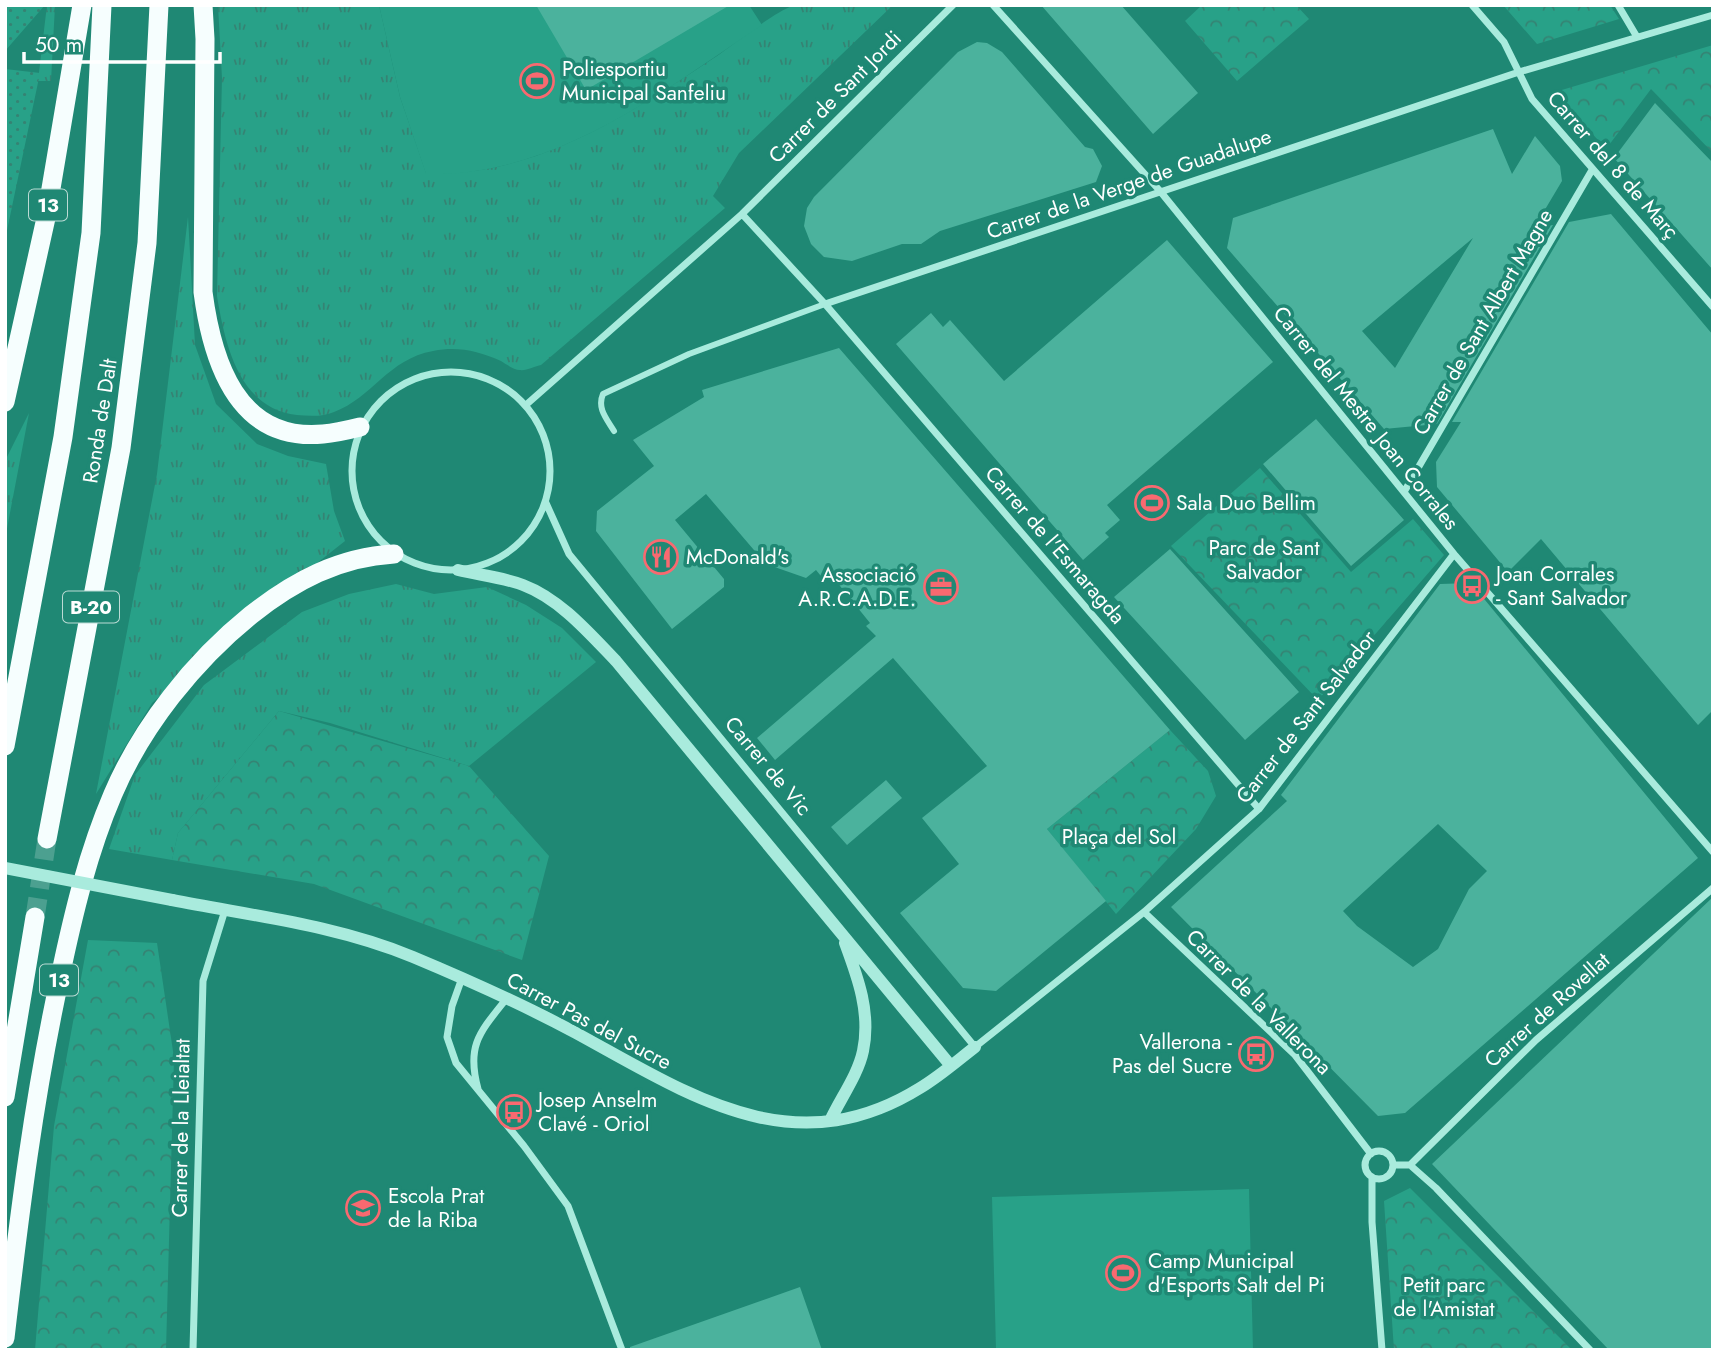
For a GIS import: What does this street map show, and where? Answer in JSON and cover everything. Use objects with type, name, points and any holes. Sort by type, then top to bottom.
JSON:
[{"type":"highway","name":"13","points":[[5,402],[28,313],[82,5]]},
{"type":"highway","name":"Ronda de Dalt","points":[[5,746],[63,437],[91,233],[102,5]]},
{"type":"highway","name":"Ronda de Dalt","points":[[47,839],[121,448],[147,243],[159,5]]},
{"type":"highway","points":[[203,5],[203,292],[207,326],[217,359],[229,385],[246,408],[276,428],[322,434],[360,427]]},
{"type":"highway","name":"13","points":[[5,1338],[25,1164],[44,1049],[69,935],[92,852],[113,794],[130,760],[174,694],[231,631],[287,589],[317,571],[360,558],[394,554]]},
{"type":"highway","points":[[5,1097],[35,917]]},
{"type":"street","name":"Carrer de Sant Jordi","points":[[527,404],[742,214],[953,5]]},
{"type":"street","name":"Carrer del Mestre Joan Corrales","points":[[993,5],[1160,191],[1454,554],[1713,852]]},
{"type":"street","name":"Carrer del 8 de Març","points":[[1472,5],[1504,42],[1532,99],[1713,307]]},
{"type":"street","points":[[1618,5],[1637,37]]},
{"type":"street","name":"Carrer de la Verge de Guadalupe","points":[[614,431],[602,410],[600,402],[603,394],[689,354],[825,304],[1518,72],[1713,15]]},
{"type":"street","name":"Carrer de Sant Albert Magne","points":[[1404,492],[1592,170]]},
{"type":"street","points":[[742,214],[825,304]]},
{"type":"street","name":"Carrer de l'Esmaragda","points":[[825,304],[1259,809]]},
{"type":"street","points":[[458,570],[488,563],[513,549],[533,528],[546,503],[551,474],[548,444],[527,404],[494,381],[466,373],[440,374],[412,380],[387,396],[360,427],[350,469],[354,499],[366,525],[394,554],[429,567],[458,570],[523,585],[554,602],[580,624],[624,671],[951,1066]]},
{"type":"street","name":"Carrer de Vic","points":[[546,503],[569,554],[975,1046]]},
{"type":"street","name":"Carrer de Sant Salvador","points":[[975,1046],[1144,912],[1259,809],[1454,554]]},
{"type":"street","name":"Carrer Pas del Sucre","points":[[5,868],[350,934],[507,998],[678,1089],[763,1121],[830,1121],[887,1105],[918,1090],[975,1046]]},
{"type":"street","name":"Carrer de Rovellat","points":[[1410,1165],[1536,1040],[1713,888]]},
{"type":"street","name":"Carrer de la Lleialtat","points":[[193,1350],[203,981],[225,910]]},
{"type":"street","name":"Carrer de la Vallerona","points":[[1144,912],[1295,1055],[1371,1154]]},
{"type":"street","points":[[830,1121],[863,1052],[866,1025],[862,991],[842,933]]},
{"type":"street","points":[[462,978],[452,1006],[447,1037],[461,1074],[478,1090],[568,1206],[622,1350]]},
{"type":"street","points":[[478,1090],[472,1054],[477,1039],[507,998]]},
{"type":"street","points":[[1382,1350],[1372,1222],[1372,1177],[1365,1166],[1371,1154],[1384,1152],[1393,1165]]},
{"type":"street","points":[[1393,1165],[1410,1165],[1590,1350]]},
{"type":"street","points":[[1372,1177],[1387,1177],[1393,1165]]},
{"type":"green space","points":[[825,3],[893,5],[739,153],[713,196],[725,208],[541,365],[518,370],[476,352],[459,349],[433,351],[404,362],[347,406],[330,414],[311,416],[277,410],[261,401],[238,371],[225,334],[217,296],[222,78],[218,5],[379,5],[400,97],[426,173],[466,172],[505,165],[579,138],[650,99],[765,21],[792,6]]},
{"type":"green space","points":[[5,5],[45,5],[5,51]]},
{"type":"green space","points":[[47,5],[55,5],[51,81],[38,81]]},
{"type":"green space","name":"Poliesportiu Municipal Sanfeliu","points":[[379,5],[749,5],[762,25],[645,103],[562,146],[519,162],[473,171],[426,174],[400,97]]},
{"type":"green space","points":[[1202,5],[1296,5],[1309,19],[1237,81],[1185,21]]},
{"type":"green space","points":[[1503,5],[1610,5],[1619,19],[1537,44]]},
{"type":"green space","points":[[1713,45],[1713,153],[1651,89],[1606,149],[1555,92]]},
{"type":"green space","points":[[5,69],[40,73],[5,240]]},
{"type":"green space","points":[[188,217],[195,345],[216,404],[257,444],[288,456],[326,464],[334,511],[345,541],[251,615],[152,703],[96,794],[157,474]]},
{"type":"green space","points":[[29,413],[5,539],[5,461]]},
{"type":"green space","name":"Parc de Sant Salvador","points":[[1260,468],[1351,572],[1413,519],[1444,555],[1318,700],[1171,546]]},
{"type":"green space","points":[[396,584],[434,594],[487,587],[526,605],[562,628],[596,662],[469,766],[330,723],[279,711],[178,833],[172,860],[109,849],[135,775],[204,685],[302,612],[349,594]]},
{"type":"green space","points":[[279,711],[469,766],[549,856],[522,960],[314,884],[172,860],[178,833]]},
{"type":"green space","name":"Plaça del Sol","points":[[1170,730],[1208,771],[1216,796],[1196,829],[1116,914],[1047,829]]},
{"type":"green space","points":[[88,940],[157,943],[174,1058],[166,1350],[35,1350],[54,1126]]},
{"type":"green space","name":"Petit parc de l'Amistat","points":[[1410,1188],[1572,1350],[1394,1350],[1384,1201]]},
{"type":"green space","name":"Camp Municipal d'Esports Salt del Pi","points":[[1249,1189],[1253,1350],[996,1350],[992,1197]]},
{"type":"building","points":[[536,5],[730,5],[586,90]]},
{"type":"building","points":[[1041,5],[1121,5],[1198,93],[1153,134]]},
{"type":"building","points":[[977,42],[987,43],[1002,52],[1085,147],[1093,149],[1102,166],[1096,182],[940,231],[921,244],[902,244],[852,261],[824,257],[811,244],[804,226],[807,208],[814,197],[958,52]]},
{"type":"building","points":[[1655,103],[1713,163],[1713,270],[1614,158]]},
{"type":"building","points":[[1493,129],[1512,174],[1535,136],[1560,166],[1562,181],[1534,228],[1553,225],[1437,424],[1384,429],[1227,248],[1233,218]],"holes":[[[1473,238],[1395,368],[1362,331]]]},
{"type":"building","points":[[1611,214],[1713,335],[1713,710],[1698,725],[1541,539],[1508,572],[1437,487],[1436,462],[1461,422],[1452,422],[1569,222]]},
{"type":"building","points":[[1167,240],[1273,362],[1107,505],[1120,520],[1105,533],[1109,537],[1083,560],[896,344],[931,313],[943,327],[950,320],[1004,381]]},
{"type":"building","points":[[839,348],[1170,730],[1047,829],[1106,901],[996,991],[963,988],[900,913],[959,864],[922,818],[987,766],[893,658],[775,760],[757,738],[876,636],[866,626],[870,623],[832,576],[825,581],[816,570],[806,578],[766,564],[706,494],[675,520],[724,579],[724,587],[672,629],[596,531],[597,511],[654,466],[633,440],[704,397],[702,390]]},
{"type":"building","points":[[1316,419],[1404,520],[1351,566],[1263,464]]},
{"type":"building","points":[[1170,549],[1299,692],[1245,740],[1114,597]]},
{"type":"building","points":[[1471,583],[1698,858],[1405,1113],[1378,1116],[1171,907],[1287,801],[1281,795],[1440,584]],"holes":[[[1438,824],[1487,871],[1469,889],[1438,949],[1413,967],[1357,926],[1343,911]]]},
{"type":"building","points":[[886,780],[902,798],[847,845],[831,827]]},
{"type":"building","points":[[1713,897],[1713,1350],[1609,1350],[1432,1164]]},
{"type":"building","points":[[800,1287],[822,1350],[630,1350],[630,1347]]},
{"type":"tunnel","points":[[35,917],[47,839]]},
{"type":"place","name":"Poliesportiu Municipal Sanfeliu","points":[[537,81]]},
{"type":"place","name":"Sala Duo Bellim","points":[[1152,503]]},
{"type":"place","name":"McDonald's","points":[[661,557]]},
{"type":"place","name":"Joan Corrales - Sant Salvador","points":[[1472,586]]},
{"type":"place","name":"Associació A.R.C.A.D.E.","points":[[941,587]]},
{"type":"place","name":"Vallerona - Pas del Sucre","points":[[1256,1054]]},
{"type":"place","name":"Josep Anselm Clavé - Oriol","points":[[514,1112]]},
{"type":"place","name":"Escola Prat de la Riba","points":[[363,1208]]},
{"type":"place","name":"Camp Municipal d'Esports Salt del Pi","points":[[1123,1273]]}]
